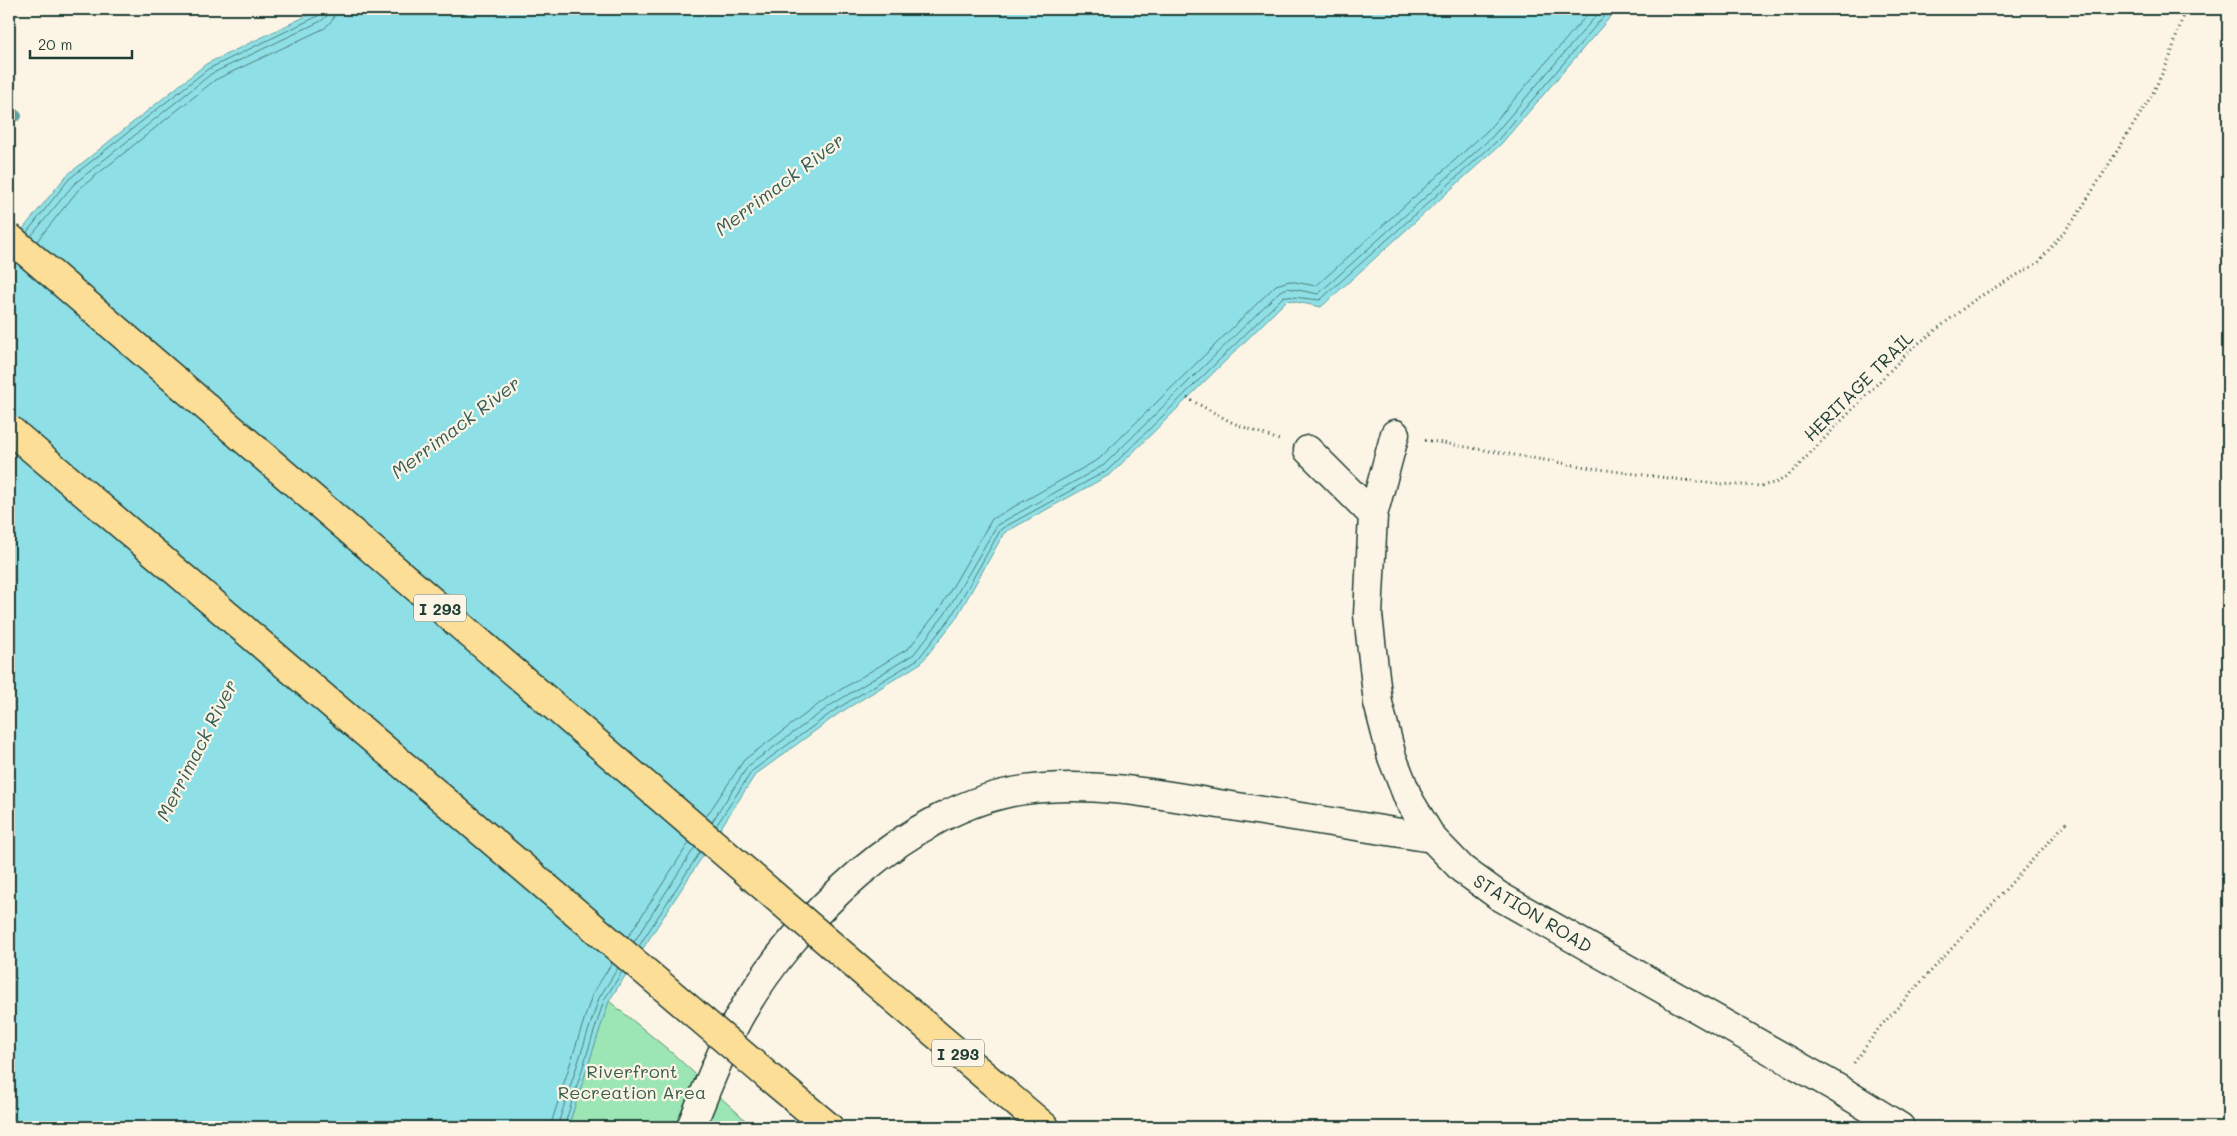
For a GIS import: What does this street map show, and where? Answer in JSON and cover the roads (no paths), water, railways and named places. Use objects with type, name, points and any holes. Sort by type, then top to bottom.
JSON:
[{"type":"highway","name":"I 293","points":[[9,237],[1045,1127]]},
{"type":"highway","points":[[9,429],[829,1127]]},
{"type":"street","name":"STATION ROAD","points":[[1395,434],[1374,515],[1368,615],[1378,703],[1392,757],[1409,800],[1432,838],[1462,869],[1499,896],[1836,1088],[1900,1127]]},
{"type":"street","points":[[1308,450],[1374,515]]},
{"type":"street","points":[[691,1127],[738,1019],[776,958],[852,878],[910,836],[974,802],[1024,790],[1077,786],[1143,792],[1432,838]]},
{"type":"water","name":"Merrimack River","points":[[321,9],[1617,9],[1501,144],[1321,307],[1287,300],[1111,474],[1004,533],[955,620],[921,663],[838,714],[755,775],[609,1001],[568,1127],[9,1127],[9,246],[66,176],[206,64]]},
{"type":"waterway","points":[[9,109],[17,116]]},
{"type":"park label","name":"Riverfront Recreation Area","points":[[632,1081]]}]
